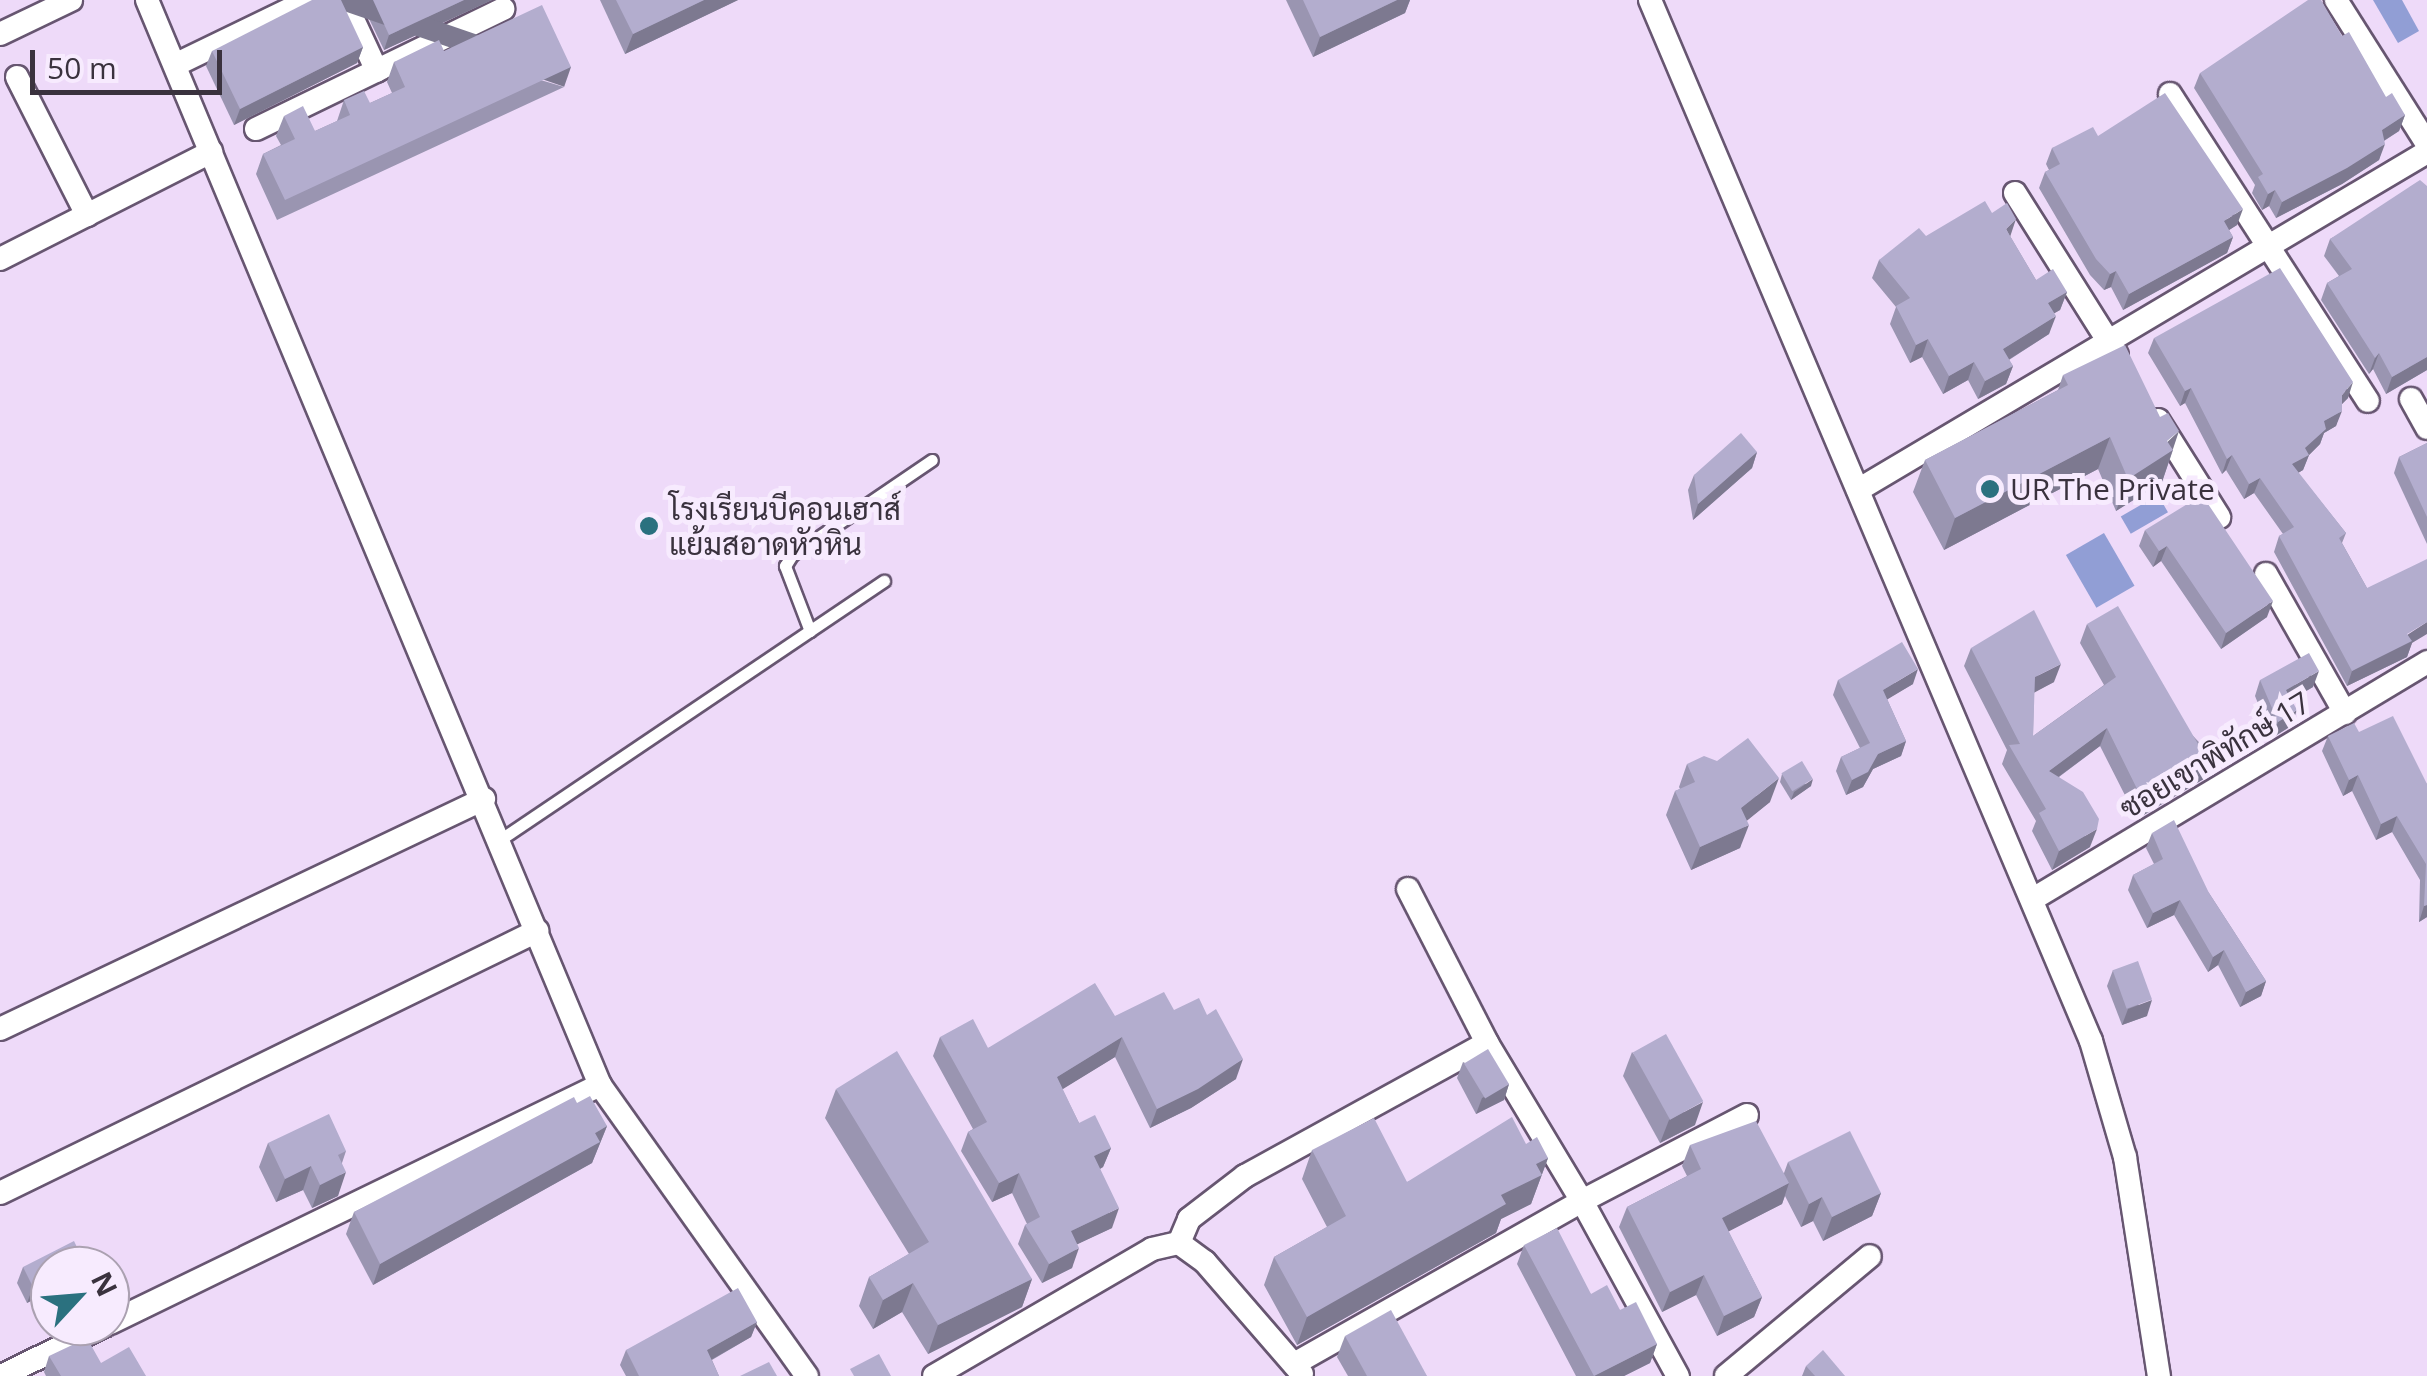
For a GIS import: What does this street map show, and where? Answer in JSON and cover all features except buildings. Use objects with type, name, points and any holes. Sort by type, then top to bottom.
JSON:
[{"type":"street","points":[[0,34],[71,0]]},
{"type":"street","points":[[147,0],[501,839],[600,1086],[807,1376]]},
{"type":"street","points":[[177,64],[309,0]]},
{"type":"street","points":[[344,0],[377,70]]},
{"type":"street","points":[[1650,0],[2091,1041],[2125,1157],[2160,1376]]},
{"type":"street","points":[[2336,0],[2427,144]]},
{"type":"street","points":[[256,129],[504,10]]},
{"type":"street","points":[[17,77],[87,215]]},
{"type":"street","points":[[2170,94],[2368,402]]},
{"type":"street","points":[[0,259],[211,152]]},
{"type":"street","points":[[1858,490],[2110,344],[2427,152]]},
{"type":"street","points":[[2015,192],[2219,517]]},
{"type":"street","points":[[2411,399],[2427,428]]},
{"type":"street","points":[[2266,574],[2345,713]]},
{"type":"street","name":"ซอยเขาพิทักษ์ 17","points":[[2033,899],[2427,662]]},
{"type":"street","points":[[0,1028],[484,800]]},
{"type":"street","points":[[1408,889],[1487,1043],[1582,1201],[1678,1376]]},
{"type":"street","points":[[0,1193],[537,930]]},
{"type":"street","points":[[1179,1243],[1189,1219],[1245,1176],[1487,1043]]},
{"type":"street","points":[[130,1313],[600,1086]]},
{"type":"street","points":[[934,1376],[1036,1303],[1152,1248],[1179,1243],[1206,1262],[1299,1370],[1582,1201],[1748,1116]]},
{"type":"street","points":[[1726,1376],[1870,1256]]},
{"type":"street","points":[[0,1376],[62,1346]]},
{"type":"lane","points":[[810,631],[785,566],[792,555],[932,460]]},
{"type":"lane","points":[[501,839],[884,581]]},
{"type":"water","points":[[2373,0],[2402,0],[2419,31],[2398,43]]},
{"type":"water","points":[[2158,495],[2168,512],[2131,534],[2121,516]]},
{"type":"water","points":[[2104,533],[2134,586],[2096,608],[2066,555]]},
{"type":"place","name":"UR The Private","points":[[1990,489]]},
{"type":"place","name":"โรงเรียนบีคอนเฮาส์ แย้มสอาดหัวหิน","points":[[649,526]]}]
